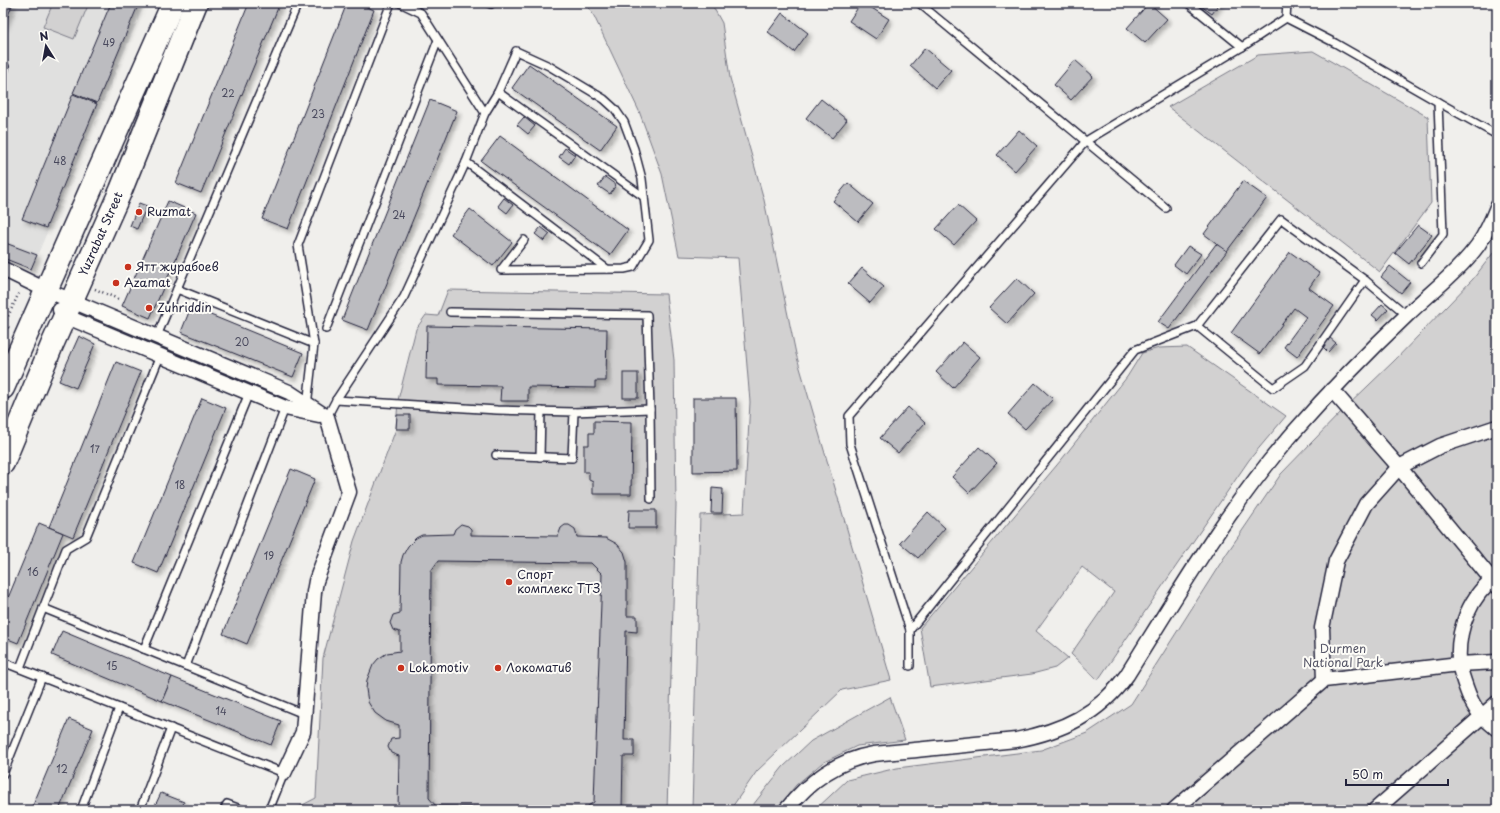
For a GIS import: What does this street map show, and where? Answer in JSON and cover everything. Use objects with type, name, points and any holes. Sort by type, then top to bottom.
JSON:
[{"type":"main road","points":[[3,388],[173,3]]},
{"type":"main road","name":"Yuzrabat Street","points":[[3,463],[68,308],[121,190],[196,3]]},
{"type":"street","points":[[786,810],[814,781],[830,770],[848,761],[873,754],[1016,740],[1063,727],[1085,716],[1096,708],[1114,692],[1127,675],[1213,538],[1257,476],[1332,390],[1407,315],[1460,266],[1478,245],[1490,224],[1497,207]]},
{"type":"street","points":[[3,269],[46,290],[68,308],[160,356],[285,408],[307,408]]},
{"type":"street","points":[[68,308],[157,336],[289,392],[307,408],[327,417],[349,492],[319,572],[314,592],[303,732],[284,773]]},
{"type":"street","points":[[1332,390],[1495,581],[1472,603],[1461,630],[1459,664],[1472,703],[1482,716],[1497,728]]},
{"type":"street","points":[[1324,680],[1322,628],[1336,561],[1366,504],[1399,468],[1440,446],[1497,427]]},
{"type":"street","points":[[1176,809],[1324,680],[1459,664],[1497,662]]},
{"type":"street","points":[[1375,810],[1497,703]]},
{"type":"lane","points":[[157,336],[298,3]]},
{"type":"lane","points":[[307,408],[314,344],[298,245],[391,3]]},
{"type":"lane","points":[[400,3],[420,13],[485,113]]},
{"type":"lane","points":[[919,3],[1166,208]]},
{"type":"lane","points":[[1188,3],[1242,47]]},
{"type":"lane","points":[[1286,18],[1287,3]]},
{"type":"lane","points":[[910,666],[910,630],[850,444],[849,416],[1086,142],[1242,47],[1286,18]]},
{"type":"lane","points":[[1286,18],[1336,43],[1497,135]]},
{"type":"lane","points":[[326,329],[438,40]]},
{"type":"lane","points":[[327,417],[336,400],[404,297],[466,162],[485,113],[498,92],[516,51],[549,66],[604,99],[615,109],[624,122],[634,149],[642,180],[649,240],[633,267],[624,269],[501,270],[524,240]]},
{"type":"lane","points":[[3,63],[6,67],[3,77]]},
{"type":"lane","points":[[498,92],[644,197]]},
{"type":"lane","points":[[1421,263],[1443,234],[1438,102]]},
{"type":"lane","points":[[466,162],[607,269]]},
{"type":"lane","points":[[910,630],[1135,350],[1197,326],[1281,219],[1366,280],[1407,315]]},
{"type":"lane","points":[[1197,326],[1273,388],[1305,366],[1366,280]]},
{"type":"lane","points":[[177,289],[314,344]]},
{"type":"lane","points":[[450,312],[647,315],[651,498]]},
{"type":"lane","points":[[20,668],[66,549],[86,537],[160,356]]},
{"type":"lane","points":[[144,649],[249,393]]},
{"type":"lane","points":[[336,400],[497,410],[574,412],[650,409]]},
{"type":"lane","points":[[186,666],[285,408]]},
{"type":"lane","points":[[540,411],[540,456]]},
{"type":"lane","points":[[496,455],[572,458],[574,412]]},
{"type":"lane","points":[[43,608],[304,714]]},
{"type":"lane","points":[[3,662],[284,773],[268,810]]},
{"type":"lane","points":[[3,774],[42,677]]},
{"type":"lane","points":[[81,810],[119,708]]},
{"type":"lane","points":[[140,810],[171,728]]},
{"type":"lane","points":[[224,810],[227,804],[243,810]]},
{"type":"path","points":[[93,289],[118,299]]},
{"type":"path","points":[[10,328],[4,326],[19,293]]},
{"type":"shaded area","points":[[3,3],[145,3],[31,270],[3,258]]},
{"type":"green space","points":[[53,3],[89,3],[74,39],[43,27]]},
{"type":"green space","points":[[586,3],[711,3],[722,23],[730,78],[764,200],[796,354],[891,680],[842,690],[757,771],[730,810],[692,810],[700,515],[744,513],[750,402],[738,258],[679,256],[662,174],[639,111],[594,16]]},
{"type":"green space","points":[[1313,51],[1428,117],[1431,203],[1380,272],[1168,107],[1258,55]]},
{"type":"green space","name":"Durmen National Park","points":[[1497,248],[1497,810],[815,810],[847,780],[897,768],[1041,750],[1087,733],[1131,704],[1227,553],[1281,474],[1343,410],[1394,361],[1473,279]]},
{"type":"green space","name":"Спорт комплекс ТТЗ","points":[[448,290],[666,294],[674,360],[676,505],[667,810],[293,810],[316,798],[323,658],[354,541],[396,429],[398,400],[416,329],[426,315],[438,316]]},
{"type":"green space","points":[[1187,347],[1286,416],[1249,460],[1098,680],[1071,654],[1114,592],[1082,567],[1036,631],[1068,658],[1055,668],[1032,674],[930,687],[920,628],[1062,459],[1127,377],[1142,353],[1159,348]]},
{"type":"green space","points":[[890,697],[905,740],[857,746],[822,763],[796,785],[776,810],[749,810],[783,767],[811,741]]},
{"type":"building","points":[[3,3],[13,3],[3,28]]},
{"type":"building","points":[[111,3],[139,3],[97,103],[73,93]]},
{"type":"building","points":[[249,3],[280,3],[201,193],[176,183]]},
{"type":"building","points":[[347,3],[357,3],[374,10],[288,229],[262,219]]},
{"type":"building","points":[[861,3],[864,3],[889,19],[876,39],[849,21]]},
{"type":"building","points":[[1149,3],[1167,19],[1145,43],[1127,28]]},
{"type":"building","points":[[1197,3],[1220,3],[1212,14]]},
{"type":"building","points":[[782,13],[808,33],[794,52],[768,32]]},
{"type":"building","points":[[925,48],[951,70],[935,88],[910,66]]},
{"type":"building","points":[[1075,60],[1093,76],[1071,100],[1054,85]]},
{"type":"building","points":[[529,64],[617,126],[600,150],[512,88]]},
{"type":"building","points":[[73,94],[97,104],[46,228],[22,219]]},
{"type":"building","points":[[821,99],[847,120],[832,138],[806,118]]},
{"type":"building","points":[[430,100],[457,111],[368,330],[342,320]]},
{"type":"building","points":[[524,117],[535,126],[528,134],[517,125]]},
{"type":"building","points":[[1019,130],[1037,146],[1015,171],[997,155]]},
{"type":"building","points":[[500,136],[628,230],[610,255],[481,161]]},
{"type":"building","points":[[565,148],[575,155],[569,164],[559,157]]},
{"type":"building","points":[[605,177],[616,185],[610,194],[598,186]]},
{"type":"building","points":[[1243,181],[1267,198],[1227,251],[1204,234]]},
{"type":"building","points":[[848,183],[873,204],[858,222],[833,201]]},
{"type":"building","points":[[504,198],[513,205],[507,213],[498,206]]},
{"type":"building","points":[[168,201],[196,213],[150,318],[122,306]]},
{"type":"building","points":[[139,203],[147,206],[137,229],[130,226]]},
{"type":"building","points":[[958,205],[976,221],[954,245],[936,229]]},
{"type":"building","points":[[470,209],[512,242],[493,266],[451,234]]},
{"type":"building","points":[[1418,225],[1432,235],[1409,264],[1395,253]]},
{"type":"building","points":[[541,227],[550,234],[544,241],[535,234]]},
{"type":"building","points":[[3,242],[37,255],[31,269],[3,258]]},
{"type":"building","points":[[1216,244],[1227,251],[1169,329],[1158,322]]},
{"type":"building","points":[[1188,246],[1201,254],[1186,274],[1174,265]]},
{"type":"building","points":[[1290,252],[1319,273],[1309,288],[1334,306],[1297,357],[1284,347],[1306,317],[1294,308],[1260,354],[1231,333]]},
{"type":"building","points":[[1390,266],[1410,282],[1401,293],[1381,277]]},
{"type":"building","points":[[862,268],[884,287],[870,303],[848,284]]},
{"type":"building","points":[[1017,278],[1034,294],[1007,324],[989,308]]},
{"type":"building","points":[[1382,304],[1388,309],[1378,320],[1372,315]]},
{"type":"building","points":[[191,307],[303,353],[293,377],[181,332]]},
{"type":"building","points":[[427,326],[607,329],[606,381],[595,381],[595,388],[528,387],[528,401],[500,401],[501,386],[438,385],[438,379],[426,379]]},
{"type":"building","points":[[79,336],[95,344],[76,388],[59,381]]},
{"type":"building","points":[[1329,337],[1336,343],[1328,352],[1322,346]]},
{"type":"building","points":[[963,342],[980,357],[953,388],[936,372]]},
{"type":"building","points":[[116,362],[141,372],[73,537],[49,527]]},
{"type":"building","points":[[623,373],[638,373],[638,398],[623,398]]},
{"type":"building","points":[[1035,383],[1053,399],[1025,429],[1008,414]]},
{"type":"building","points":[[202,398],[226,408],[158,573],[134,563]]},
{"type":"building","points":[[693,398],[736,398],[737,471],[693,472]]},
{"type":"building","points":[[908,407],[925,423],[898,453],[880,438]]},
{"type":"building","points":[[397,415],[410,415],[410,429],[396,429]]},
{"type":"building","points":[[594,421],[632,422],[631,494],[593,494],[593,482],[589,480],[589,472],[584,472],[584,445],[589,445],[589,433],[594,433]]},
{"type":"building","points":[[979,447],[997,463],[969,493],[952,477]]},
{"type":"building","points":[[291,469],[315,479],[247,644],[223,634]]},
{"type":"building","points":[[712,488],[723,489],[722,513],[711,513]]},
{"type":"building","points":[[629,510],[656,510],[656,528],[628,528]]},
{"type":"building","points":[[928,512],[945,528],[918,558],[900,543]]},
{"type":"building","points":[[39,523],[63,533],[18,643],[3,637],[3,610]]},
{"type":"building","name":"Lokomotiv","points":[[461,524],[468,526],[471,529],[471,535],[558,536],[561,528],[565,525],[569,525],[575,529],[577,537],[606,538],[617,544],[624,552],[627,562],[627,616],[637,616],[637,632],[626,631],[624,740],[634,740],[634,756],[623,756],[622,810],[398,810],[399,756],[391,753],[388,747],[391,739],[399,738],[399,725],[386,721],[375,713],[368,702],[366,689],[367,680],[373,665],[378,659],[387,653],[400,651],[400,632],[393,630],[390,623],[393,615],[400,613],[401,562],[408,546],[416,538],[422,535],[453,534],[455,529]],"holes":[[[438,561],[591,563],[602,574],[594,802],[585,808],[436,806],[429,798],[431,571]]]},
{"type":"building","points":[[62,631],[172,677],[162,701],[52,655]]},
{"type":"building","points":[[172,677],[281,721],[271,745],[162,701]]},
{"type":"building","points":[[69,719],[93,729],[59,810],[31,810]]},
{"type":"building","points":[[161,793],[184,802],[181,810],[153,810]]},
{"type":"place","name":"Ruzmat","points":[[139,212]]},
{"type":"place","name":"Ятт журабоев","points":[[128,267]]},
{"type":"place","name":"Azamat","points":[[116,283]]},
{"type":"place","name":"Zuhriddin","points":[[149,308]]},
{"type":"place","name":"Спорт комплекс ТТЗ","points":[[509,582]]},
{"type":"place","name":"Lokomotiv","points":[[401,668]]},
{"type":"place","name":"Локоматив","points":[[498,668]]}]
